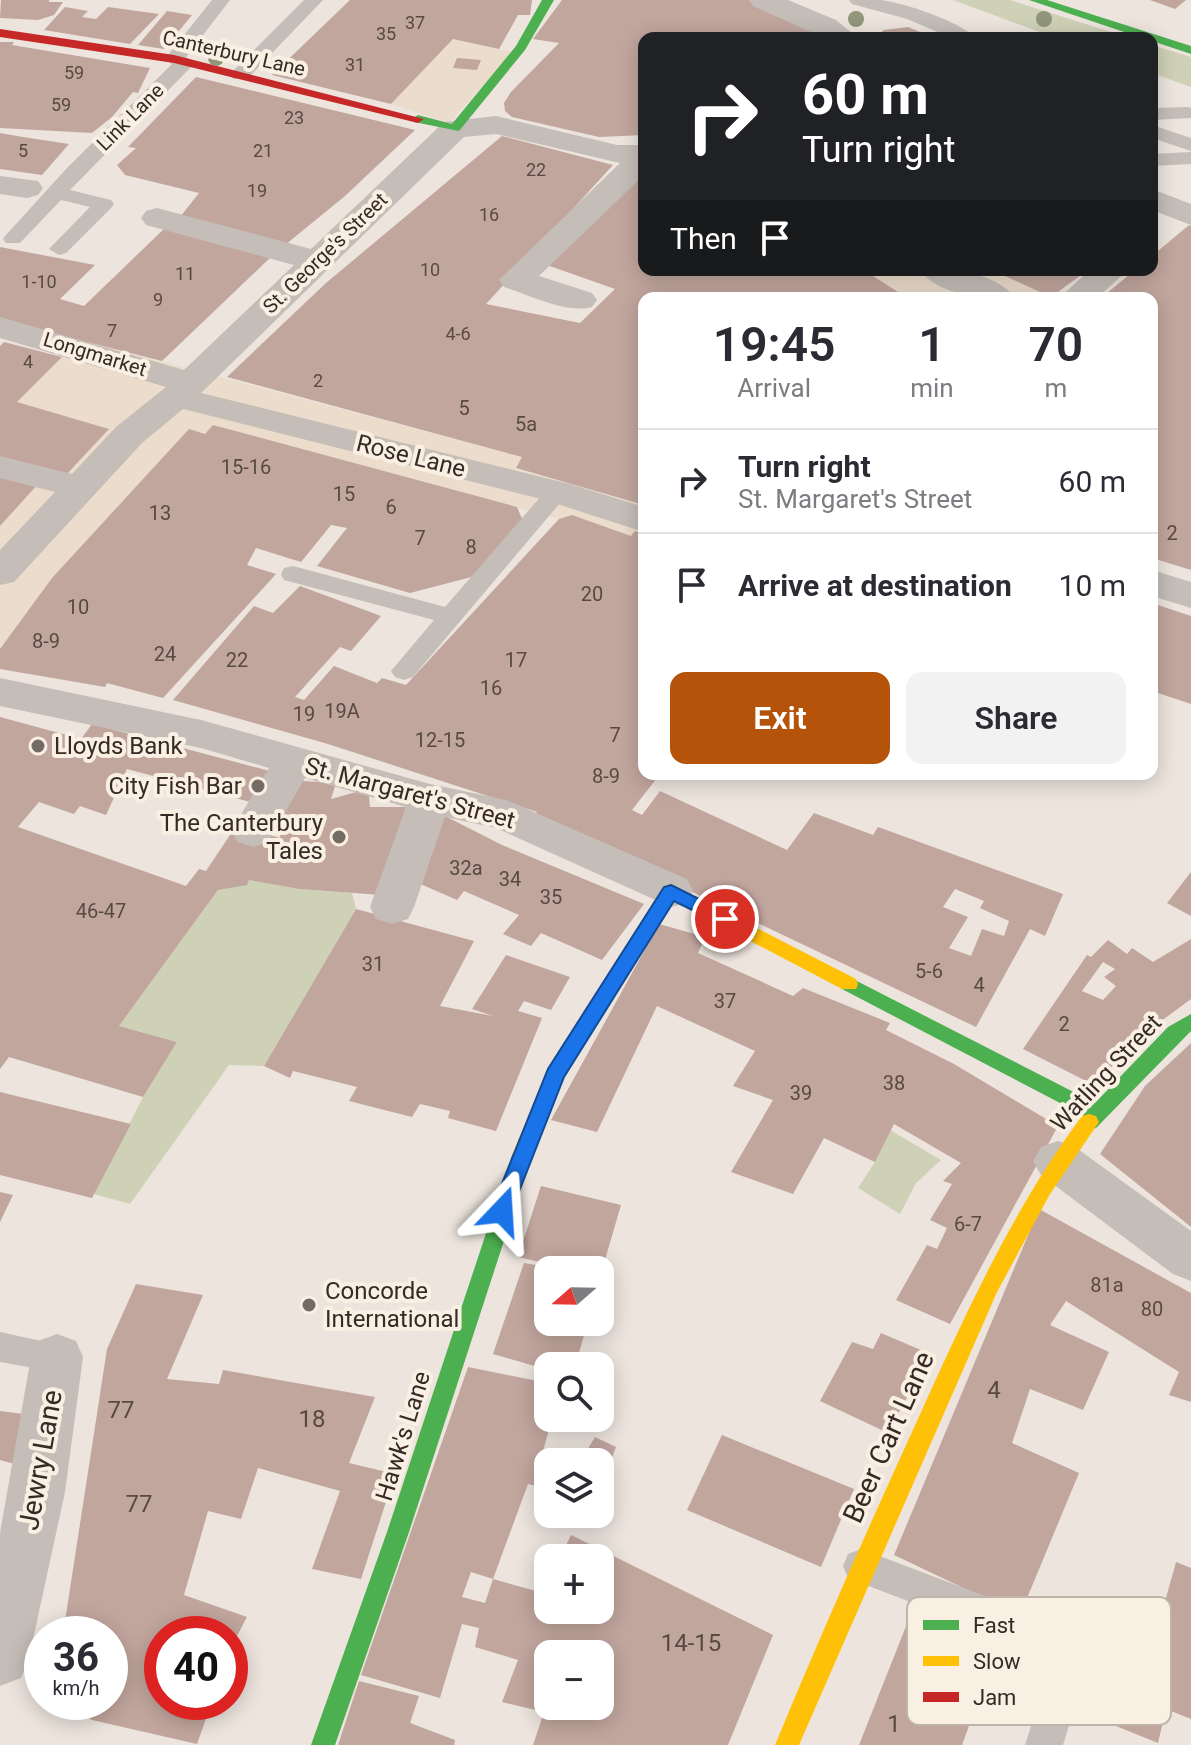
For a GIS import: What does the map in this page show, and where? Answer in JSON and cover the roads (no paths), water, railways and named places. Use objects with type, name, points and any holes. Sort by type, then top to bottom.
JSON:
[{"type":"main road","name":"St. George's Street","points":[[455,128],[521,47],[548,0]]},
{"type":"main road","points":[[1035,0],[1135,32]]},
{"type":"main road","name":"Canterbury Lane","points":[[0,33],[179,61],[455,128]]},
{"type":"main road","points":[[1158,39],[1191,50]]},
{"type":"main road","name":"St. Margaret's Street","points":[[671,891],[1096,1113]]},
{"type":"main road","name":"Hawk's Lane","points":[[323,1745],[398,1532],[510,1185],[555,1074],[671,891]]},
{"type":"main road","name":"Watling Street","points":[[1058,1161],[1096,1113],[1175,1032],[1191,1021]]},
{"type":"main road","name":"Beer Cart Lane","points":[[787,1745],[861,1566],[1009,1241],[1058,1161]]},
{"type":"street","points":[[763,0],[834,32]]},
{"type":"street","points":[[455,128],[496,125],[617,154],[638,156]]},
{"type":"street","name":"St. George's Street","points":[[0,573],[129,435],[183,390],[455,128]]},
{"type":"street","points":[[580,300],[516,280],[638,162]]},
{"type":"street","points":[[1158,202],[1188,214]]},
{"type":"street","points":[[1158,234],[1188,214]]},
{"type":"street","points":[[157,218],[318,261]]},
{"type":"street","points":[[950,276],[985,292]]},
{"type":"street","points":[[1084,292],[1104,276]]},
{"type":"street","name":"Longmarket","points":[[0,327],[183,390]]},
{"type":"street","name":"Rose Lane","points":[[183,390],[557,492],[638,518]]},
{"type":"street","points":[[0,467],[80,487]]},
{"type":"street","points":[[1158,585],[1191,595]]},
{"type":"street","name":"St. Margaret's Street","points":[[0,692],[201,734],[430,799],[506,815],[671,891]]},
{"type":"street","points":[[253,831],[294,762]]},
{"type":"street","points":[[392,907],[430,799]]},
{"type":"street","points":[[1058,1161],[1191,1259]]},
{"type":"street","name":"Jewry Lane","points":[[0,1658],[37,1492],[57,1357]]},
{"type":"lane","name":"Link Lane","points":[[13,239],[28,189],[74,172],[179,61],[221,0]]},
{"type":"lane","points":[[240,75],[314,0]]},
{"type":"lane","points":[[858,0],[892,7],[940,23],[956,32]]},
{"type":"lane","points":[[1158,127],[1188,134]]},
{"type":"lane","points":[[1158,127],[1188,134]]},
{"type":"lane","points":[[1158,164],[1190,170]]},
{"type":"lane","points":[[28,189],[104,204],[59,249]]},
{"type":"lane","points":[[404,671],[557,492]]},
{"type":"lane","points":[[293,574],[452,617]]},
{"type":"lane","points":[[0,1347],[57,1357]]},
{"type":"lane","points":[[861,1566],[942,1597]]},
{"type":"lane","points":[[1044,1745],[1050,1725]]},
{"type":"place","name":"Lloyds Bank","points":[[38,746]]},
{"type":"place","name":"City Fish Bar","points":[[258,786]]},
{"type":"place","name":"The Canterbury Tales","points":[[339,837]]},
{"type":"place","name":"Concorde International","points":[[309,1305]]}]
